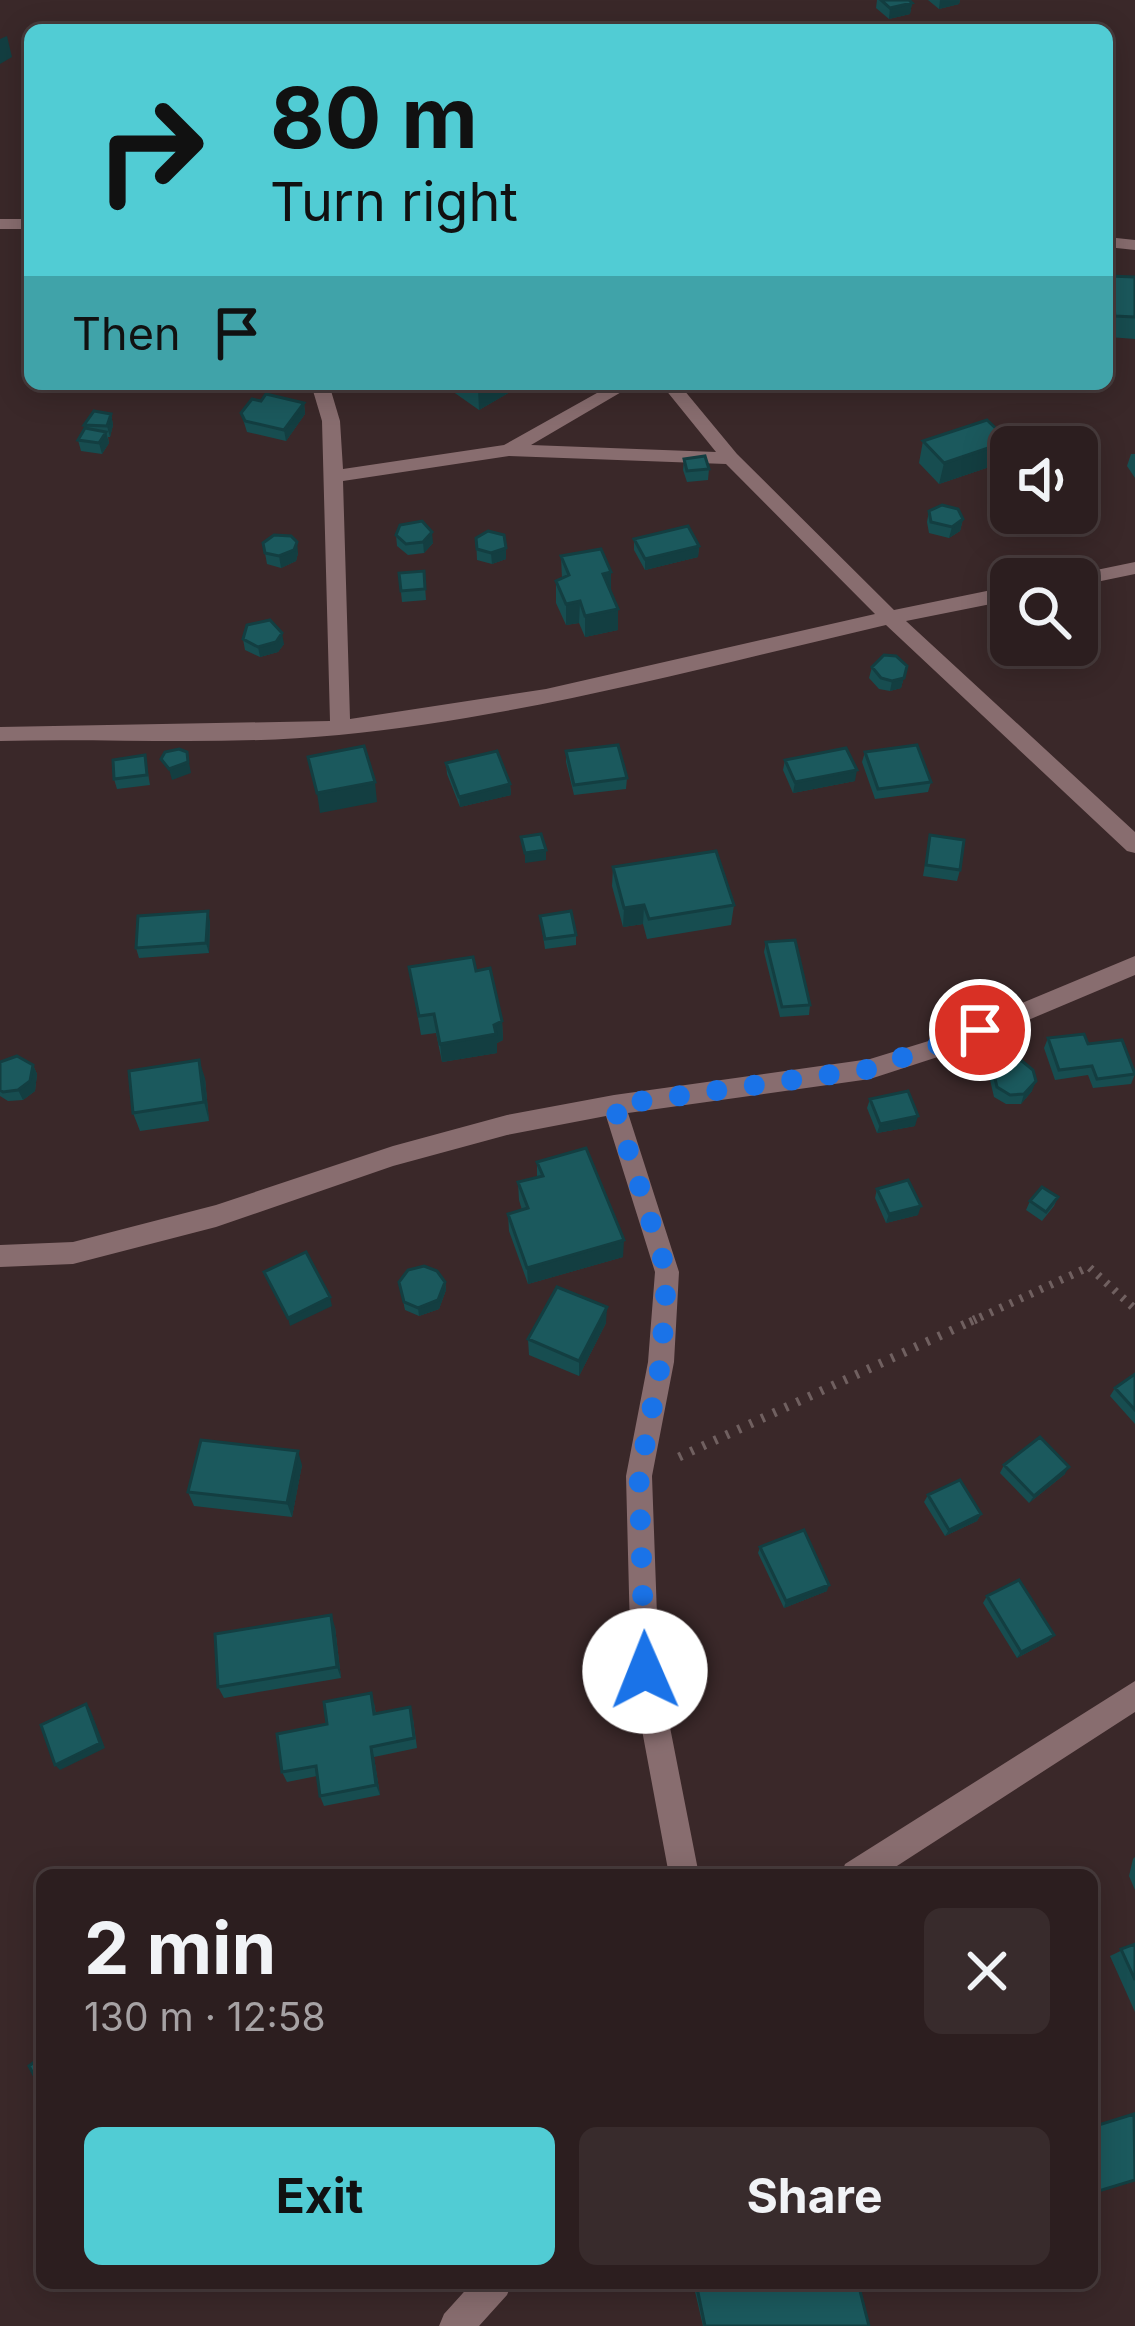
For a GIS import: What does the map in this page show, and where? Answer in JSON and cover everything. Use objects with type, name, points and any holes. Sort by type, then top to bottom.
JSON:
[{"type":"street","points":[[322,390],[331,421],[334,476],[340,728]]},
{"type":"street","points":[[509,451],[616,390]]},
{"type":"street","points":[[675,390],[731,458],[890,617],[1135,845]]},
{"type":"street","points":[[334,476],[509,451],[731,458]]},
{"type":"street","points":[[1098,576],[1135,568]]},
{"type":"street","points":[[0,734],[208,735],[340,728],[500,704],[990,597]]},
{"type":"street","points":[[0,1256],[73,1253],[215,1216],[439,1144],[614,1105],[870,1069],[942,1046],[1135,965]]},
{"type":"street","points":[[614,1105],[667,1273],[661,1362],[639,1476],[645,1671],[683,1869]]},
{"type":"street","points":[[865,1869],[1135,1695]]},
{"type":"street","points":[[456,2326],[490,2289]]},
{"type":"path","points":[[639,1476],[1089,1267],[1135,1309]]},
{"type":"building","points":[[881,0],[909,0],[912,3],[890,8]]},
{"type":"building","points":[[1113,276],[1135,277],[1135,317],[1115,316]]},
{"type":"building","points":[[266,394],[304,403],[284,430],[245,421],[241,413],[252,399],[261,401]]},
{"type":"building","points":[[94,411],[111,414],[107,426],[84,425]]},
{"type":"building","points":[[987,420],[993,426],[990,447],[944,463],[923,441]]},
{"type":"building","points":[[85,428],[106,432],[99,443],[78,440]]},
{"type":"building","points":[[705,456],[709,469],[687,471],[684,459]]},
{"type":"building","points":[[942,505],[958,509],[963,519],[952,527],[931,522],[929,511]]},
{"type":"building","points":[[422,521],[432,532],[423,542],[406,544],[396,535],[400,525]]},
{"type":"building","points":[[688,526],[699,546],[645,559],[634,539]]},
{"type":"building","points":[[488,531],[504,535],[506,548],[491,553],[477,549],[476,538]]},
{"type":"building","points":[[274,535],[291,536],[297,542],[294,550],[279,556],[265,553],[263,543]]},
{"type":"building","points":[[601,549],[611,572],[603,574],[618,609],[585,616],[580,601],[566,604],[556,581],[569,575],[561,556]]},
{"type":"building","points":[[424,571],[425,589],[401,591],[399,573]]},
{"type":"building","points":[[270,620],[282,633],[276,642],[258,647],[243,639],[247,625]]},
{"type":"building","points":[[884,655],[896,656],[907,666],[904,678],[881,678],[872,667]]},
{"type":"building","points":[[618,745],[627,778],[574,785],[566,751]]},
{"type":"building","points":[[917,745],[931,782],[878,789],[865,752]]},
{"type":"building","points":[[364,746],[375,782],[317,793],[308,757]]},
{"type":"building","points":[[846,748],[857,770],[795,782],[785,760]]},
{"type":"building","points":[[497,751],[510,784],[459,797],[446,763]]},
{"type":"building","points":[[165,752],[187,752],[188,762],[169,769],[161,759]]},
{"type":"building","points":[[145,755],[147,775],[114,779],[113,760]]},
{"type":"building","points":[[541,834],[546,850],[525,853],[521,837]]},
{"type":"building","points":[[930,835],[964,840],[960,870],[926,865]]},
{"type":"building","points":[[716,851],[734,905],[649,919],[644,905],[624,908],[613,867]]},
{"type":"building","points":[[208,911],[206,943],[136,948],[138,916]]},
{"type":"building","points":[[571,911],[576,935],[545,939],[540,916]]},
{"type":"building","points":[[795,940],[810,1005],[782,1007],[766,942]]},
{"type":"building","points":[[473,957],[476,971],[490,968],[502,1021],[494,1025],[496,1034],[440,1044],[434,1014],[419,1016],[409,967]]},
{"type":"building","points":[[1084,1034],[1088,1044],[1122,1040],[1135,1074],[1097,1079],[1092,1066],[1059,1070],[1048,1038]]},
{"type":"building","points":[[17,1056],[33,1065],[30,1081],[18,1090],[3,1092],[0,1062]]},
{"type":"building","points":[[199,1060],[204,1102],[133,1113],[129,1071]]},
{"type":"building","points":[[1008,1060],[1022,1061],[1033,1070],[1036,1081],[1024,1094],[1010,1095],[997,1087],[993,1070]]},
{"type":"building","points":[[908,1091],[918,1116],[880,1124],[870,1099]]},
{"type":"building","points":[[586,1148],[624,1240],[527,1268],[508,1214],[528,1208],[518,1182],[543,1176],[537,1162]]},
{"type":"building","points":[[908,1180],[921,1206],[889,1214],[877,1189]]},
{"type":"building","points":[[1042,1187],[1058,1197],[1046,1212],[1030,1201]]},
{"type":"building","points":[[306,1252],[330,1297],[288,1318],[264,1272]]},
{"type":"building","points":[[424,1266],[437,1271],[445,1282],[438,1300],[418,1308],[404,1302],[399,1282],[408,1270]]},
{"type":"building","points":[[557,1287],[607,1307],[579,1361],[528,1339]]},
{"type":"building","points":[[1135,1374],[1135,1410],[1115,1388]]},
{"type":"building","points":[[1040,1437],[1069,1467],[1034,1496],[1004,1465]]},
{"type":"building","points":[[201,1440],[298,1451],[287,1503],[188,1492]]},
{"type":"building","points":[[960,1480],[981,1514],[949,1530],[928,1495]]},
{"type":"building","points":[[804,1530],[829,1585],[786,1601],[760,1547]]},
{"type":"building","points":[[1019,1580],[1054,1635],[1021,1652],[987,1596]]},
{"type":"building","points":[[331,1615],[337,1667],[218,1687],[215,1634]]},
{"type":"building","points":[[371,1693],[374,1714],[410,1707],[414,1738],[371,1747],[376,1785],[320,1796],[316,1766],[282,1772],[277,1734],[327,1724],[324,1702]]},
{"type":"building","points":[[86,1704],[100,1743],[55,1765],[41,1725]]},
{"type":"building","points":[[1135,1944],[1135,1980],[1121,1949]]},
{"type":"building","points":[[1134,2114],[1135,2180],[1098,2191],[1098,2125]]},
{"type":"building","points":[[697,2289],[860,2289],[869,2326],[705,2326]]},
{"type":"route","points":[[645,1671],[639,1476],[661,1362],[667,1273],[614,1105],[870,1069],[980,1030]]}]
